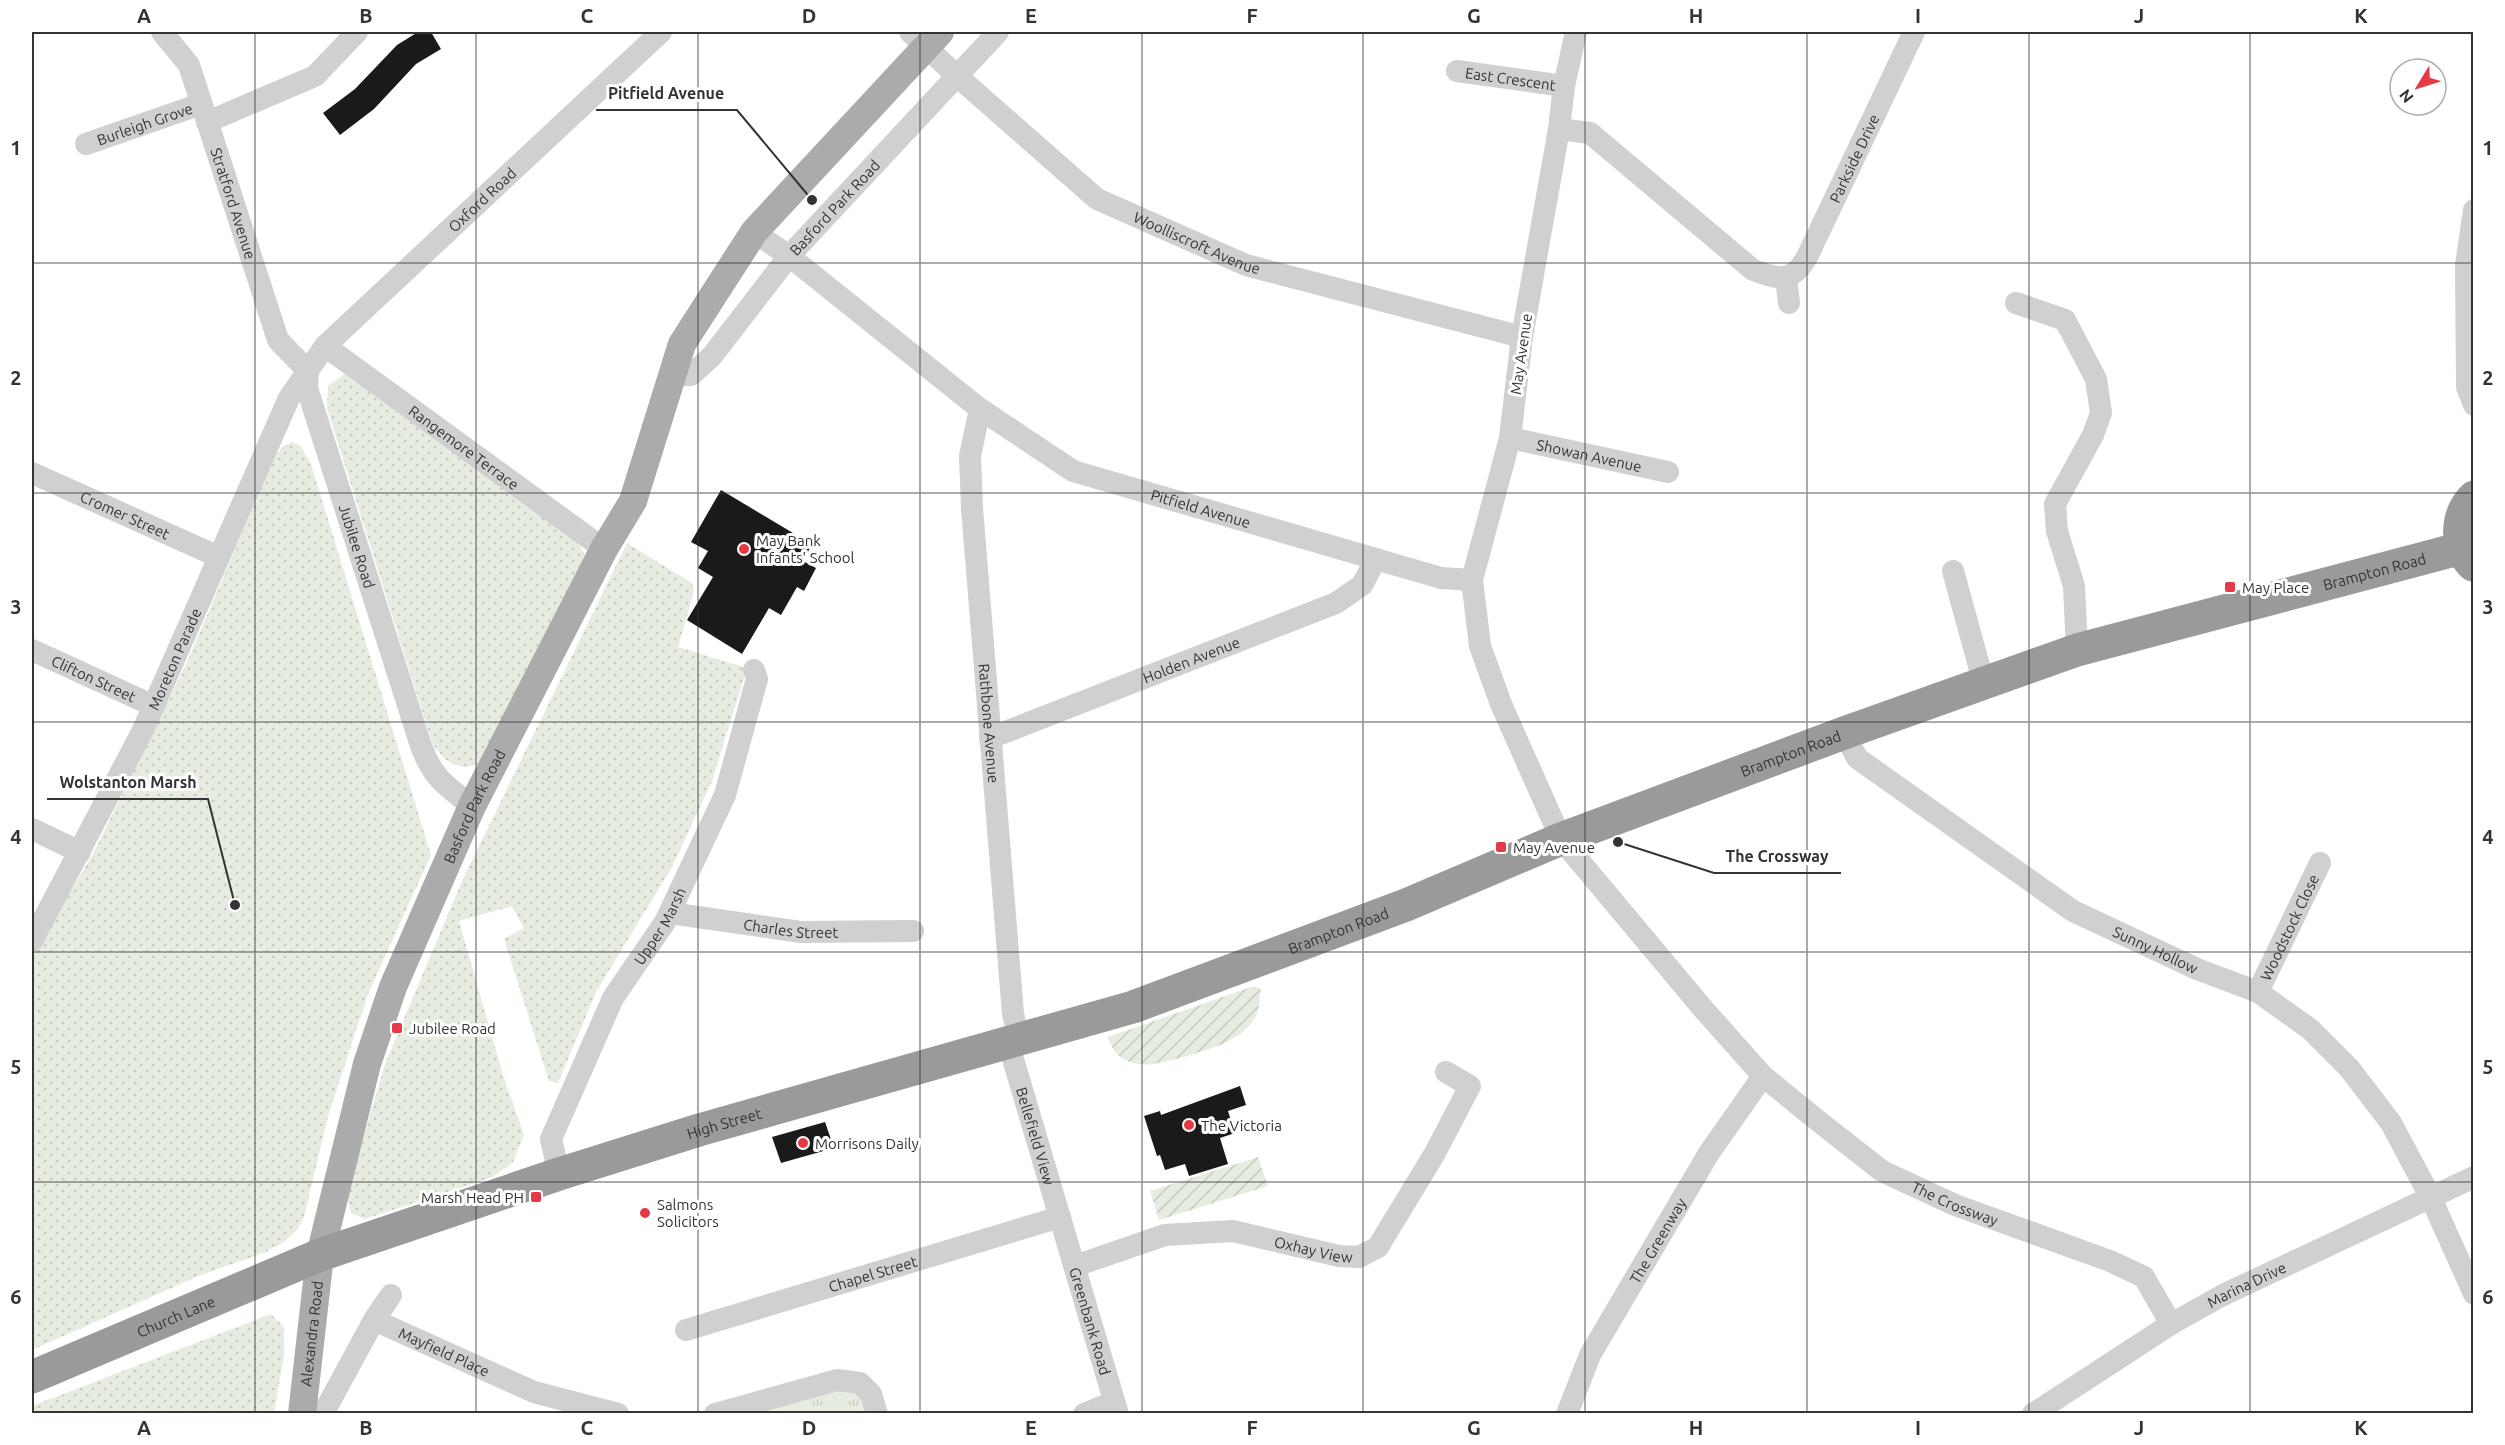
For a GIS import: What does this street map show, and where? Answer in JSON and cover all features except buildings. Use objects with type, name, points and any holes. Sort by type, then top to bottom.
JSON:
[{"type":"highway","points":[[2468,557],[2459,531],[2462,514],[2474,497]]},
{"type":"highway","name":"Brampton Road","points":[[1133,1007],[1406,905],[1561,839],[1844,733],[2077,650],[2468,557]]},
{"type":"highway","name":"High Street","points":[[320,1255],[559,1174],[699,1130],[1133,1007]]},
{"type":"highway","name":"Church Lane","points":[[32,1377],[320,1255]]},
{"type":"main road","name":"Basford Park Road","points":[[320,1255],[367,1064],[393,987],[472,806],[604,549],[633,501],[682,344],[754,232],[925,37]]},
{"type":"main road","name":"Alexandra Road","points":[[302,1413],[320,1255]]},
{"type":"street","name":"Stratford Avenue","points":[[162,32],[189,65],[278,339],[308,371]]},
{"type":"street","name":"Burleigh Grove","points":[[86,144],[204,113],[315,76],[357,32]]},
{"type":"street","name":"Oxford Road","points":[[308,371],[325,346],[660,32]]},
{"type":"street","name":"Basford Park Road","points":[[672,376],[691,375],[712,356],[789,256],[998,32]]},
{"type":"street","name":"May Avenue","points":[[1561,839],[1501,704],[1480,646],[1472,580],[1510,438],[1522,337],[1559,129],[1564,86],[1576,32]]},
{"type":"street","name":"Parkside Drive","points":[[1786,278],[1800,270],[1807,257],[1914,32]]},
{"type":"street","name":"Woolliscroft Avenue","points":[[925,37],[957,76],[1097,199],[1246,265],[1522,337]]},
{"type":"street","name":"East Crescent","points":[[1457,71],[1564,86]]},
{"type":"street","points":[[1559,129],[1590,133],[1753,270],[1770,276],[1786,278],[1788,303]]},
{"type":"street","points":[[2474,210],[2466,265],[2467,387],[2474,405]]},
{"type":"street","name":"Pitfield Avenue","points":[[754,232],[789,256],[980,409],[1073,471],[1441,578],[1472,580]]},
{"type":"street","points":[[2016,303],[2065,320],[2096,379],[2101,412],[2093,435],[2055,504],[2057,531],[2074,586],[2077,650]]},
{"type":"street","name":"Rangemore Terrace","points":[[325,346],[604,549]]},
{"type":"street","name":"Moreton Parade","points":[[32,941],[148,719],[284,407],[308,371]]},
{"type":"street","name":"Jubilee Road","points":[[308,371],[307,388],[425,755],[440,781],[472,806]]},
{"type":"street","name":"Rathbone Avenue","points":[[980,409],[970,456],[970,467],[1013,1014],[1013,1040]]},
{"type":"street","name":"Showan Avenue","points":[[1510,438],[1668,472]]},
{"type":"street","name":"Cromer Street","points":[[32,473],[219,557]]},
{"type":"street","name":"Holden Avenue","points":[[990,738],[1336,603],[1362,585],[1376,559]]},
{"type":"street","points":[[1953,571],[1984,684]]},
{"type":"street","name":"Clifton Street","points":[[32,650],[148,719]]},
{"type":"street","name":"Upper Marsh","points":[[559,1174],[550,1139],[613,998],[669,914],[726,795],[757,679],[754,670]]},
{"type":"street","name":"Sunny Hollow","points":[[1844,733],[1857,758],[2073,911],[2197,969],[2258,992],[2310,1029],[2349,1068],[2391,1123],[2431,1198],[2474,1293]]},
{"type":"street","points":[[32,829],[80,852]]},
{"type":"street","name":"The Crossway","points":[[1561,839],[1705,1011],[1763,1076],[1882,1171],[1955,1205],[2110,1261],[2144,1277],[2171,1324]]},
{"type":"street","name":"Woodstock Close","points":[[2258,992],[2320,862]]},
{"type":"street","name":"Charles Street","points":[[669,914],[801,932],[913,931]]},
{"type":"street","name":"Bellefield View","points":[[1013,1040],[1062,1222]]},
{"type":"street","name":"Oxhay View","points":[[1075,1266],[1165,1235],[1233,1231],[1339,1256],[1359,1257],[1378,1247],[1435,1153],[1470,1086],[1446,1072]]},
{"type":"street","name":"The Greenway","points":[[1567,1413],[1590,1355],[1709,1153],[1763,1076]]},
{"type":"street","name":"Marina Drive","points":[[2033,1413],[2171,1324],[2223,1295],[2474,1177]]},
{"type":"street","name":"Greenbank Road","points":[[1062,1222],[1116,1408]]},
{"type":"street","name":"Chapel Street","points":[[686,1330],[1062,1222]]},
{"type":"street","points":[[323,1413],[374,1320],[391,1295]]},
{"type":"street","name":"Mayfield Place","points":[[374,1320],[534,1392],[618,1413]]},
{"type":"street","points":[[715,1413],[837,1380],[860,1383],[871,1394],[877,1413]]},
{"type":"street","points":[[1084,1413],[1116,1408]]},
{"type":"green space","points":[[344,374],[576,539],[585,555],[479,764],[464,767],[453,764],[447,761],[433,745],[327,408],[328,386]]},
{"type":"green space","points":[[291,442],[300,445],[311,464],[431,855],[368,994],[328,1116],[304,1217],[298,1229],[284,1242],[266,1252],[196,1277],[32,1350],[32,954],[92,856],[189,658],[274,458],[282,447]]},
{"type":"green space","points":[[627,543],[692,583],[694,591],[678,647],[747,668],[712,781],[672,867],[596,992],[558,1083],[549,1081],[504,939],[524,928],[512,906],[459,921],[503,1075],[524,1135],[513,1162],[493,1177],[365,1219],[351,1213],[348,1189],[385,1064],[462,881]]},
{"type":"green space","points":[[1254,986],[1261,989],[1257,1013],[1250,1024],[1236,1037],[1209,1049],[1167,1062],[1132,1063],[1122,1058],[1114,1050],[1108,1037]]},
{"type":"green space","points":[[1258,1157],[1268,1186],[1159,1220],[1150,1191]]},
{"type":"green space","points":[[271,1314],[284,1327],[284,1355],[274,1413],[32,1413],[32,1406]]},
{"type":"green space","points":[[860,1383],[877,1414],[715,1414]]},
{"type":"place","name":"Pitfield Avenue","points":[[812,200]]},
{"type":"place","name":"May Bank Infants' School","points":[[744,549]]},
{"type":"place","name":"May Place","points":[[2230,587]]},
{"type":"place","name":"The Crossway","points":[[1618,842]]},
{"type":"place","name":"May Avenue","points":[[1501,847]]},
{"type":"place","name":"Wolstanton Marsh","points":[[235,905]]},
{"type":"place","name":"Jubilee Road","points":[[397,1028]]},
{"type":"place","name":"The Victoria","points":[[1189,1125]]},
{"type":"place","name":"Morrisons Daily","points":[[803,1143]]},
{"type":"place","name":"Marsh Head PH","points":[[536,1197]]},
{"type":"place","name":"Salmons Solicitors","points":[[645,1213]]}]
